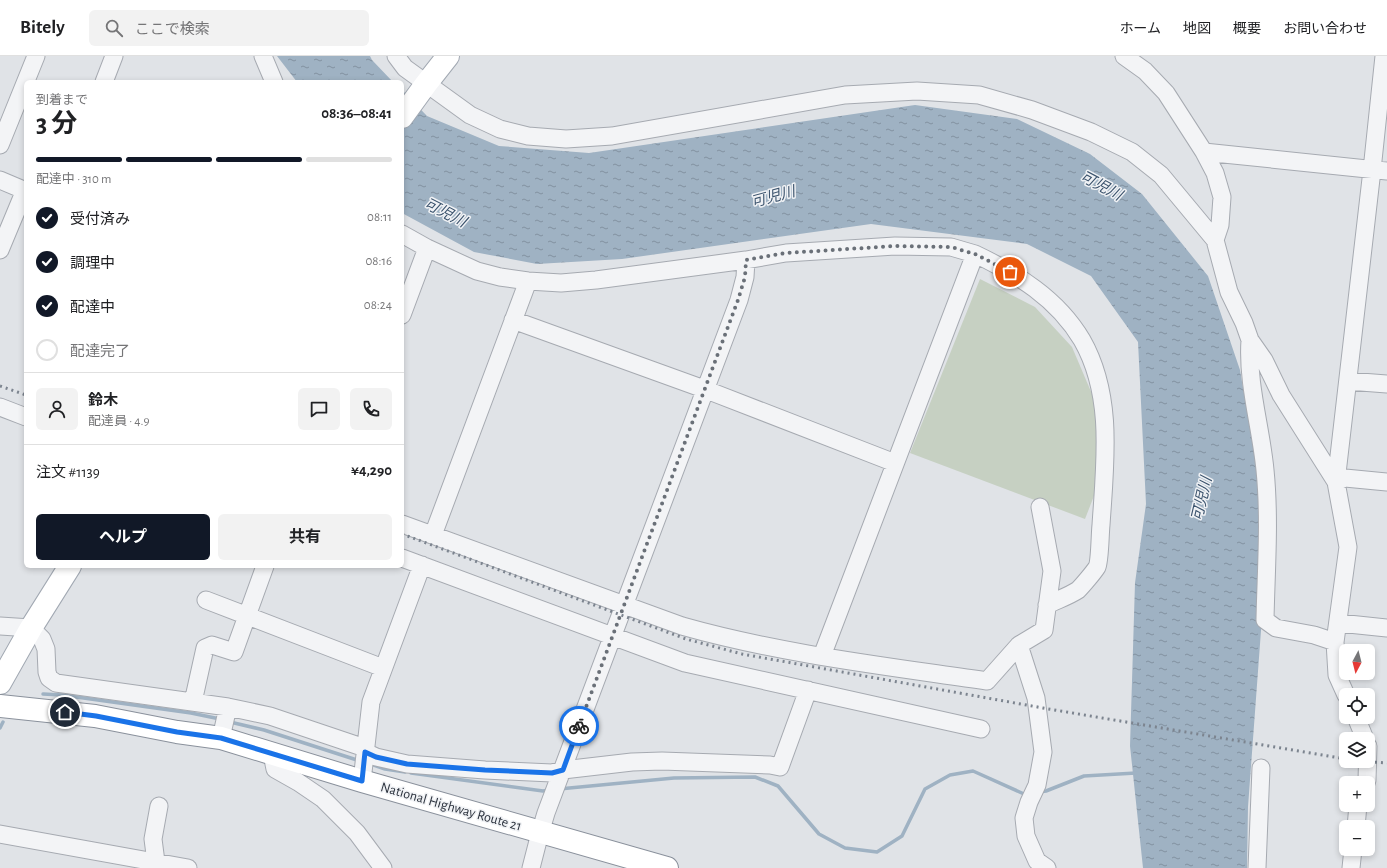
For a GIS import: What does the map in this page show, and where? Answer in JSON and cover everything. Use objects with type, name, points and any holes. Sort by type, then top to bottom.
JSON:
[{"type":"main road","points":[[404,114],[448,56]]},
{"type":"main road","points":[[0,683],[31,628],[69,568]]},
{"type":"main road","name":"National Highway Route 21","points":[[0,706],[96,716],[177,732],[221,738],[540,833],[667,868]]},
{"type":"street","points":[[26,80],[36,56]]},
{"type":"street","points":[[105,80],[114,56]]},
{"type":"street","points":[[263,56],[273,80]]},
{"type":"street","points":[[396,56],[405,68],[470,115],[500,129],[528,136],[566,139],[612,136],[845,95],[917,91],[979,95],[1032,110],[1091,132],[1132,152],[1161,175],[1214,240],[1229,292],[1244,323],[1250,340],[1264,360],[1281,395],[1336,482]]},
{"type":"street","points":[[1124,56],[1145,71],[1166,93],[1204,152],[1215,173],[1222,197],[1220,225],[1214,240]]},
{"type":"street","points":[[1343,688],[1337,675],[1336,642],[1348,547],[1336,482],[1348,381],[1380,170],[1384,56]]},
{"type":"street","points":[[0,145],[24,86]]},
{"type":"street","points":[[1204,152],[1380,170]]},
{"type":"street","points":[[0,180],[24,191]]},
{"type":"street","points":[[0,250],[24,193]]},
{"type":"street","points":[[404,235],[477,271],[500,277],[528,281],[561,283],[596,280],[746,260],[786,253],[895,246],[951,247],[975,254],[1018,277],[1038,290],[1054,305],[1081,340],[1092,360],[1098,379],[1104,414],[1105,463],[1098,566],[1078,590],[1048,604]]},
{"type":"street","points":[[404,310],[428,248]]},
{"type":"street","points":[[822,656],[975,254]]},
{"type":"street","points":[[531,868],[540,833],[738,300],[745,277],[746,260]]},
{"type":"street","points":[[433,535],[528,281]]},
{"type":"street","points":[[513,320],[704,389],[896,463]]},
{"type":"street","points":[[1250,340],[1249,360],[1265,470],[1268,509],[1265,620],[1276,628],[1314,635],[1336,642]]},
{"type":"street","points":[[1348,381],[1387,384]]},
{"type":"street","points":[[0,407],[24,416]]},
{"type":"street","points":[[1336,482],[1345,478],[1387,482]]},
{"type":"street","points":[[404,525],[624,606],[682,626],[717,636],[822,656],[987,681],[1019,644],[1044,630],[1052,571],[1040,507]]},
{"type":"street","points":[[404,559],[685,662],[981,729]]},
{"type":"street","points":[[362,781],[371,702],[422,565]]},
{"type":"street","points":[[193,702],[205,648],[212,645],[234,652],[264,568]]},
{"type":"street","points":[[206,600],[383,668]]},
{"type":"street","points":[[1339,623],[1387,628]]},
{"type":"street","points":[[0,626],[31,628],[42,639],[46,649],[47,672],[49,678],[56,683],[228,707],[270,716],[365,750],[376,757],[407,764],[552,773],[563,770],[632,762],[662,761],[770,765],[780,767],[808,690]]},
{"type":"street","points":[[1019,644],[1036,698],[1042,752],[1037,785],[1028,802],[1024,818],[1026,836],[1037,861],[1047,868]]},
{"type":"street","points":[[221,738],[228,707]]},
{"type":"street","points":[[272,754],[275,769],[323,799],[357,833],[383,868]]},
{"type":"street","points":[[1257,868],[1261,768]]},
{"type":"street","points":[[156,862],[153,839],[159,806]]},
{"type":"street","points":[[0,834],[188,868]]},
{"type":"street","points":[[1351,868],[1352,856]]},
{"type":"green space","points":[[980,279],[1035,307],[1072,347],[1092,394],[1100,427],[1099,483],[1085,519],[910,453]]},
{"type":"water","points":[[277,56],[370,56],[391,80],[295,80]]},
{"type":"water","name":"可児川","points":[[404,92],[427,116],[499,146],[589,153],[915,105],[1017,119],[1090,154],[1142,194],[1208,276],[1240,370],[1260,488],[1262,617],[1248,807],[1247,868],[1143,868],[1130,746],[1135,583],[1146,504],[1138,342],[1091,276],[1027,244],[871,224],[622,259],[537,264],[474,252],[404,214]]},
{"type":"waterway","points":[[43,694],[62,695],[191,713],[220,719]]},
{"type":"waterway","points":[[0,728],[3,722]]},
{"type":"waterway","points":[[230,722],[264,730],[360,761]]},
{"type":"waterway","points":[[368,763],[385,769],[405,772]]},
{"type":"waterway","points":[[559,789],[674,778],[755,777],[778,786],[819,834],[845,848],[877,852],[902,836],[925,789],[950,775],[973,771],[1024,794],[1027,793]]},
{"type":"waterway","points":[[411,773],[543,791],[549,790]]},
{"type":"waterway","points":[[1039,792],[1046,791],[1084,776],[1136,773]]},
{"type":"railway","points":[[0,386],[24,394]]},
{"type":"railway","points":[[404,535],[686,639],[742,654],[1043,708],[1339,758]]},
{"type":"railway","points":[[1375,762],[1387,763]]},
{"type":"way so far","points":[[579,726],[738,300],[745,277],[746,260],[786,253],[895,246],[951,247],[975,254],[1010,272]]},
{"type":"route","points":[[65,712],[96,716],[177,732],[221,738],[362,781],[365,752],[376,757],[407,764],[552,773],[563,770],[579,726]]}]
